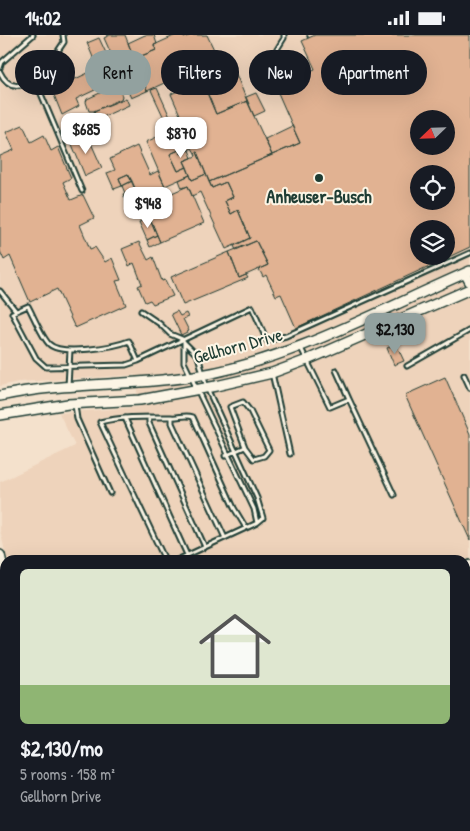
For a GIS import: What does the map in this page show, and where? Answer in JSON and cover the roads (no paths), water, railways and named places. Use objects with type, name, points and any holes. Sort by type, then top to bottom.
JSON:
[{"type":"main road","points":[[468,272],[470,282]]},
{"type":"main road","name":"Gellhorn Drive","points":[[0,395],[47,388],[202,375],[262,360],[300,346],[468,272]]},
{"type":"main road","name":"Gellhorn Drive","points":[[0,415],[76,404],[140,400],[208,388],[272,373],[390,325],[470,289]]},
{"type":"main road","points":[[382,310],[390,325]]},
{"type":"main road","points":[[72,386],[76,404]]},
{"type":"lane","points":[[0,68],[2,62],[33,35]]},
{"type":"lane","points":[[59,50],[64,42],[63,35]]},
{"type":"lane","points":[[276,50],[284,35]]},
{"type":"lane","points":[[0,72],[2,76],[15,86]]},
{"type":"lane","points":[[42,95],[82,191]]},
{"type":"lane","points":[[138,361],[129,341],[114,346],[70,350],[56,348],[49,344],[28,306],[12,313],[36,358],[46,367],[126,365],[138,361],[252,307],[267,341],[286,336],[470,253]]},
{"type":"lane","points":[[0,291],[16,311]]},
{"type":"lane","points":[[125,418],[187,555],[257,523],[263,518],[258,498],[202,375],[198,356],[183,340],[170,334],[160,324],[141,311]]},
{"type":"lane","points":[[407,366],[470,330]]},
{"type":"lane","points":[[183,340],[184,362],[226,456],[254,509],[257,523]]},
{"type":"lane","points":[[300,346],[330,407],[349,399]]},
{"type":"lane","points":[[70,350],[69,367],[72,386]]},
{"type":"lane","points":[[336,370],[394,495]]},
{"type":"lane","points":[[272,373],[290,454]]},
{"type":"lane","points":[[464,375],[470,388]]},
{"type":"lane","points":[[243,402],[250,411],[269,450],[264,455],[254,459],[245,447],[230,407],[243,402]]},
{"type":"lane","points":[[76,404],[77,419],[110,493]]},
{"type":"lane","points":[[163,555],[100,422],[111,419],[161,416],[172,418],[187,415],[193,417],[234,508],[246,528]]},
{"type":"lane","points":[[149,417],[149,423],[205,547]]},
{"type":"lane","points":[[172,418],[172,423],[225,538]]},
{"type":"lane","points":[[226,456],[245,447]]},
{"type":"place","name":"Anheuser-Busch","points":[[319,178]]}]
